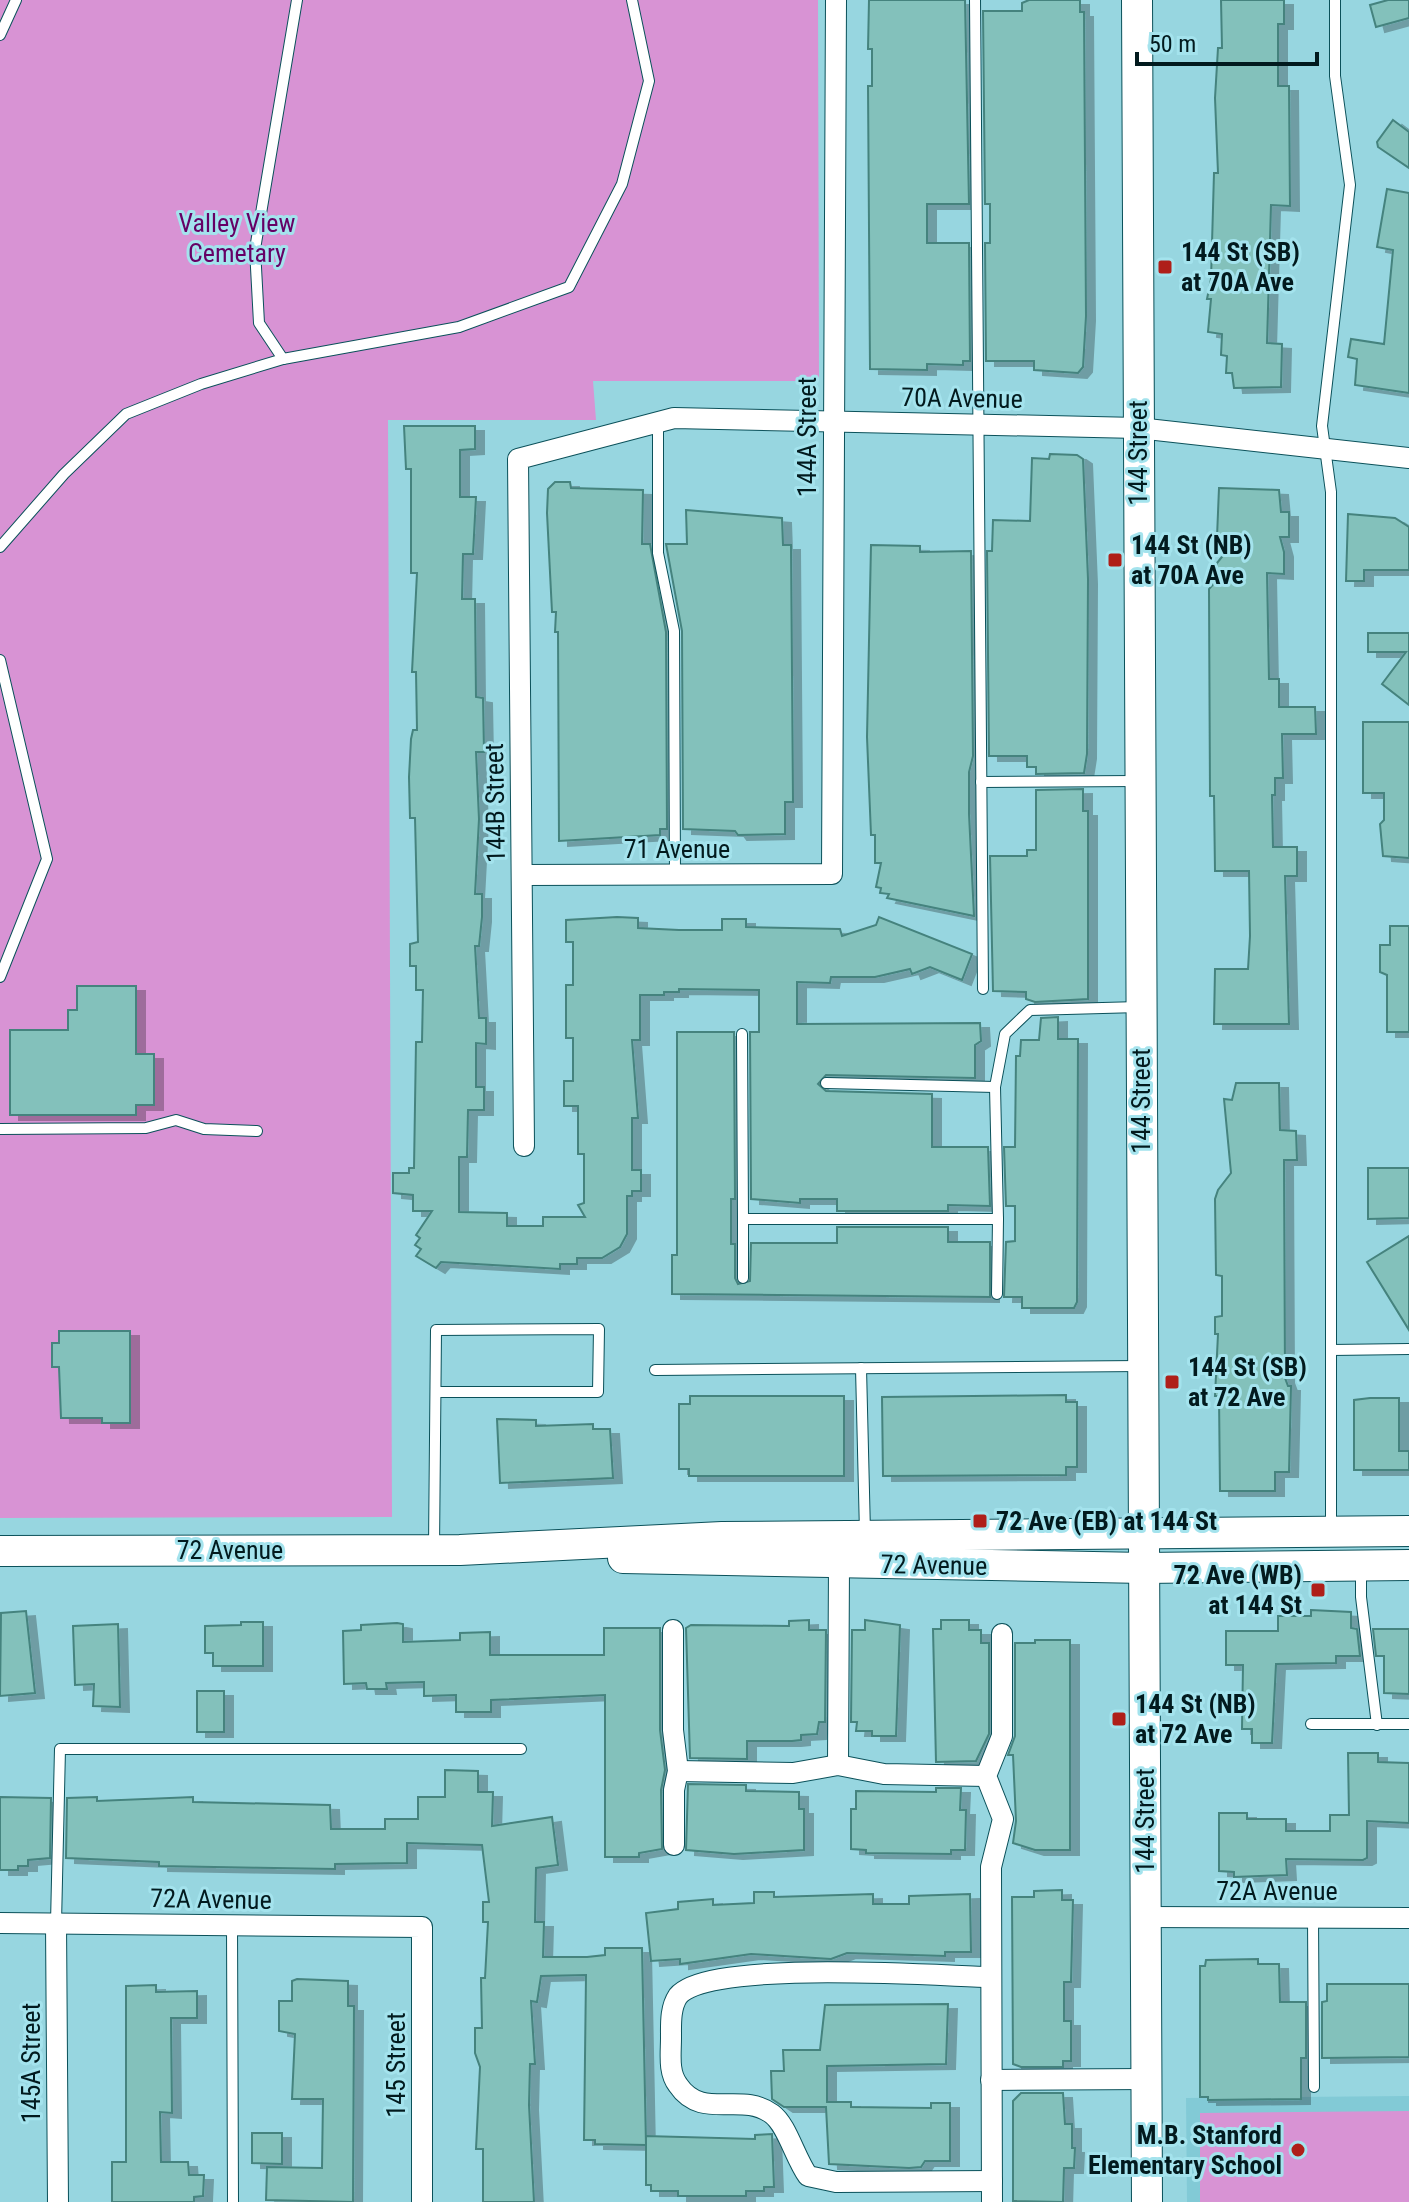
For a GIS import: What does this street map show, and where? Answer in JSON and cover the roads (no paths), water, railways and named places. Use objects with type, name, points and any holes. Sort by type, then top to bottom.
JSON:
[{"type":"main road","name":"144 Street","points":[[1137,0],[1147,2202]]},
{"type":"main road","name":"72 Avenue","points":[[0,1551],[447,1550],[722,1537],[1409,1531]]},
{"type":"main road","name":"72 Avenue","points":[[447,1550],[687,1562],[1144,1568],[1409,1565]]},
{"type":"street","name":"144A Street","points":[[832,874],[836,0]]},
{"type":"street","name":"70A Avenue","points":[[518,459],[674,418],[1138,428],[1409,458]]},
{"type":"street","name":"144B Street","points":[[518,459],[524,1146]]},
{"type":"street","name":"71 Avenue","points":[[522,875],[832,874]]},
{"type":"street","points":[[838,1765],[839,1564]]},
{"type":"street","points":[[673,1630],[673,1730],[678,1771],[674,1790],[674,1845]]},
{"type":"street","points":[[991,1977],[783,1972],[701,1981],[679,1996],[671,2013],[671,2073],[687,2098],[702,2105],[746,2105],[770,2112],[782,2125],[794,2158],[808,2176],[836,2182],[992,2192],[991,1867],[1003,1819],[986,1776],[1002,1736],[1002,1634]]},
{"type":"street","points":[[678,1771],[793,1773],[838,1765],[884,1774],[986,1776]]},
{"type":"street","name":"72A Avenue","points":[[1146,1917],[1409,1918]]},
{"type":"street","name":"72A Avenue","points":[[0,1923],[422,1927]]},
{"type":"street","name":"145A Street","points":[[56,1923],[58,2202]]},
{"type":"street","name":"145 Street","points":[[422,1927],[422,2202]]},
{"type":"street","points":[[991,2080],[1147,2079]]},
{"type":"lane","points":[[0,35],[16,0]]},
{"type":"lane","points":[[283,359],[259,323],[255,249],[297,0]]},
{"type":"lane","points":[[0,547],[64,474],[126,414],[201,384],[283,359],[459,327],[569,287],[622,184],[649,81],[632,0]]},
{"type":"lane","points":[[975,0],[983,989]]},
{"type":"lane","points":[[1331,1532],[1331,508],[1322,426],[1350,185],[1335,76],[1335,0]]},
{"type":"lane","points":[[658,422],[658,553],[674,631],[675,875]]},
{"type":"lane","points":[[0,660],[47,859],[0,977]]},
{"type":"lane","points":[[981,782],[1139,781]]},
{"type":"lane","points":[[997,1294],[995,1087],[1005,1034],[1030,1010],[1141,1007]]},
{"type":"lane","points":[[742,1034],[743,1278]]},
{"type":"lane","points":[[826,1083],[995,1087]]},
{"type":"lane","points":[[0,1129],[146,1128],[176,1120],[204,1129],[257,1131]]},
{"type":"lane","points":[[743,1219],[998,1219]]},
{"type":"lane","points":[[436,1392],[598,1392],[599,1329],[436,1330],[436,1392],[447,1550]]},
{"type":"lane","points":[[1331,1350],[1409,1349]]},
{"type":"lane","points":[[655,1370],[1143,1366]]},
{"type":"lane","points":[[861,1368],[865,1535]]},
{"type":"lane","points":[[1361,1566],[1361,1597],[1377,1725]]},
{"type":"lane","points":[[1311,1724],[1409,1724]]},
{"type":"lane","points":[[56,1923],[60,1749],[521,1749]]},
{"type":"lane","points":[[1313,1917],[1314,2087]]},
{"type":"lane","points":[[232,1925],[233,2202]]},
{"type":"place","name":"144 St (SB) at 70A Ave","points":[[1165,267]]},
{"type":"place","name":"144 St (NB) at 70A Ave","points":[[1115,560]]},
{"type":"place","name":"144 St (SB) at 72 Ave","points":[[1172,1382]]},
{"type":"place","name":"72 Ave (EB) at 144 St","points":[[980,1521]]},
{"type":"place","name":"72 Ave (WB) at 144 St","points":[[1318,1590]]},
{"type":"place","name":"144 St (NB) at 72 Ave","points":[[1119,1719]]},
{"type":"place","name":"M.B. Stanford Elementary School","points":[[1298,2150]]},
{"type":"park label","name":"Valley View Cemetary","points":[[237,238]]}]
